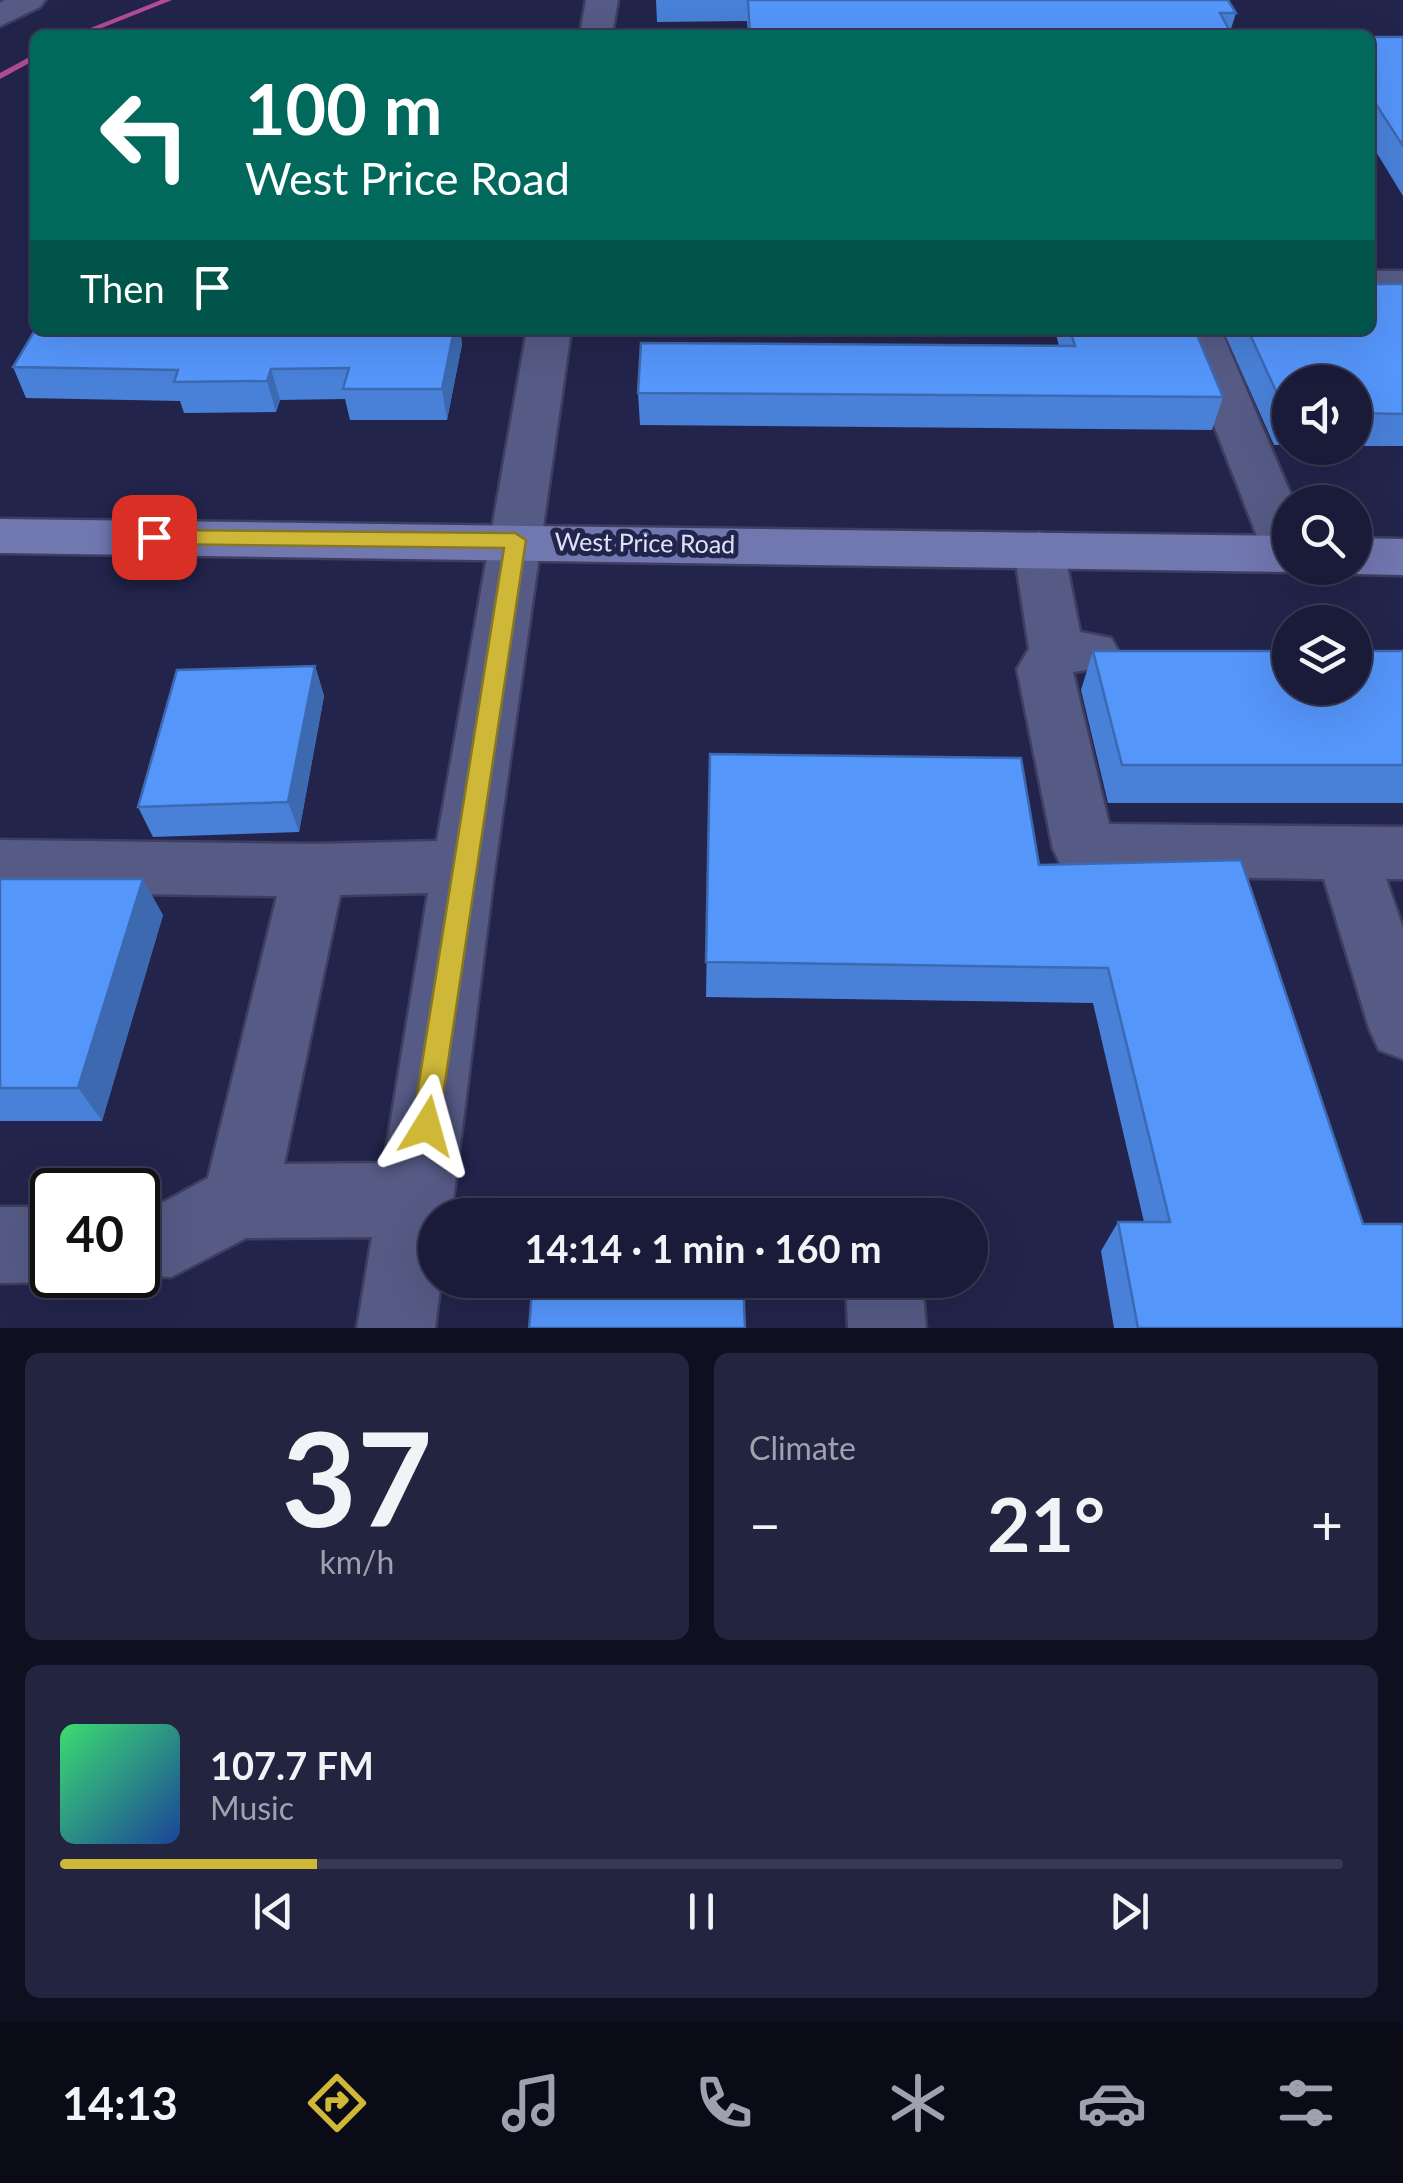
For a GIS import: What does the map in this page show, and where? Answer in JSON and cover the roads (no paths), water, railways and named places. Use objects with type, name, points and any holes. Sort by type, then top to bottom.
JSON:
[{"type":"main road","name":"West Price Road","points":[[0,536],[515,540],[1272,554]]},
{"type":"main road","points":[[1372,556],[1403,556]]},
{"type":"street","points":[[0,16],[29,0]]},
{"type":"street","points":[[597,30],[602,0]]},
{"type":"street","points":[[1375,283],[1403,283]]},
{"type":"street","points":[[396,1328],[548,335]]},
{"type":"street","points":[[1201,335],[1272,510]]},
{"type":"street","points":[[1040,550],[1058,652],[1045,669],[1084,850],[1375,853],[1403,1028]]},
{"type":"street","points":[[1058,652],[1135,653]]},
{"type":"street","points":[[0,866],[314,870],[464,866]]},
{"type":"street","points":[[239,1200],[314,870]]},
{"type":"street","points":[[160,1239],[171,1239],[239,1200],[416,1200]]},
{"type":"street","points":[[0,1246],[30,1245]]},
{"type":"street","points":[[885,1298],[887,1328]]},
{"type":"waterway","points":[[90,30],[168,0]]},
{"type":"waterway","points":[[0,76],[30,60]]}]
